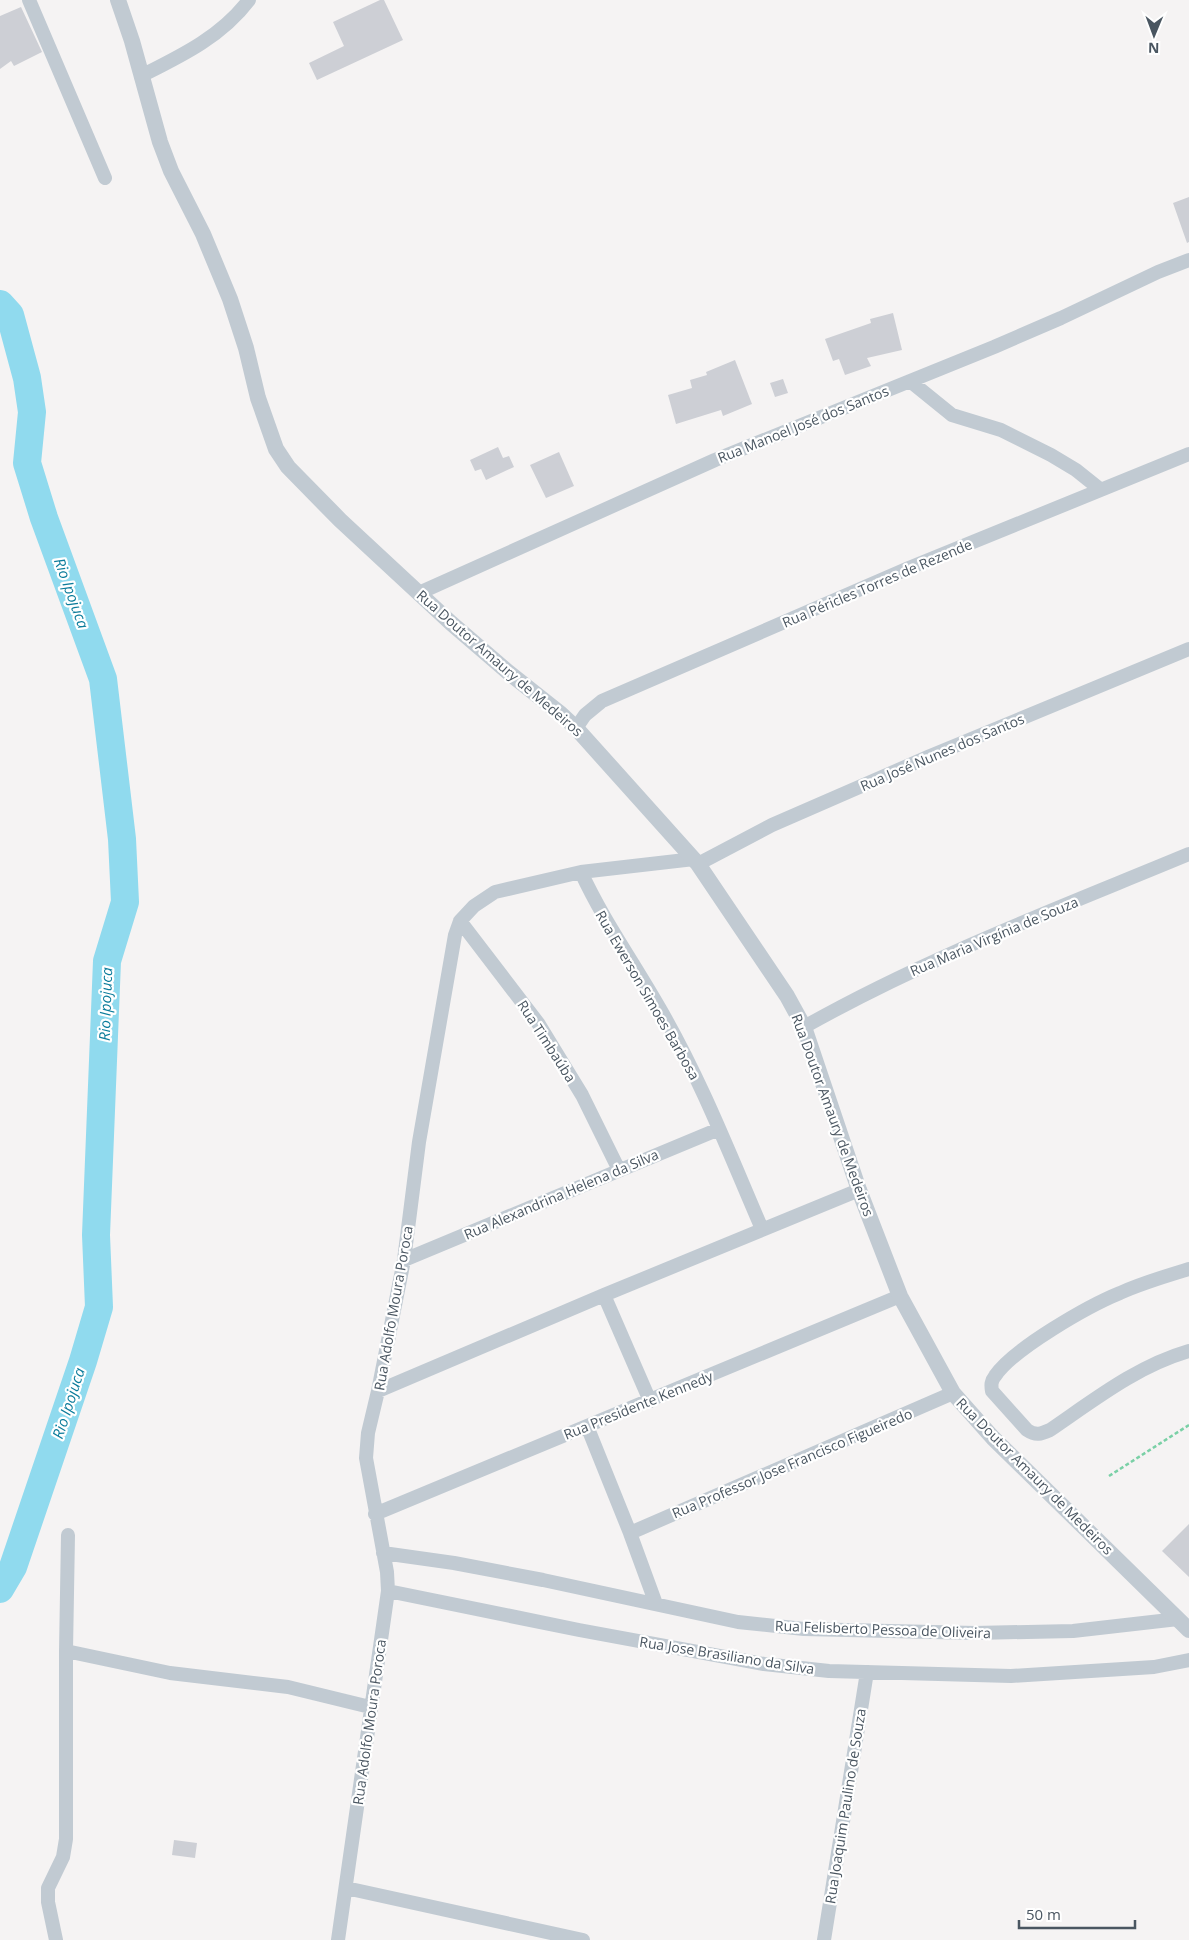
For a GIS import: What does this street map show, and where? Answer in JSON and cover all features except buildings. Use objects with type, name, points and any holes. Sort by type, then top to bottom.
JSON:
[{"type":"street","points":[[29,0],[105,178]]},
{"type":"street","name":"Rua Doutor Amaury de Medeiros","points":[[118,0],[132,41],[160,142],[171,172],[194,213],[230,299],[246,348],[258,398],[276,449],[288,467],[314,495],[451,623],[576,728],[696,861],[787,996],[804,1027],[859,1190],[900,1296],[953,1393],[993,1438],[1184,1625]]},
{"type":"street","points":[[141,76],[188,52],[217,33],[239,12],[248,0]]},
{"type":"street","name":"Rua Manoel José dos Santos","points":[[419,593],[715,460],[994,347],[1158,272],[1189,260]]},
{"type":"street","points":[[910,381],[952,414],[1001,430],[1051,455],[1076,470],[1101,490]]},
{"type":"street","name":"Rua Péricles Torres de Rezende","points":[[576,728],[592,708],[602,701],[909,568],[1189,454]]},
{"type":"street","name":"Rua José Nunes dos Santos","points":[[696,861],[787,818],[1189,649]]},
{"type":"street","name":"Rua Maria Virgínia de Souza","points":[[804,1027],[854,998],[897,978],[998,933],[1189,854]]},
{"type":"street","name":"Rua Adolfo Moura Poroca","points":[[338,1940],[388,1591],[387,1572],[366,1458],[368,1433],[404,1260],[419,1142],[455,935],[460,921],[474,906],[495,892],[581,872],[696,861]]},
{"type":"street","name":"Rua Ewerson Simoes Barbosa","points":[[581,872],[606,922],[660,1010],[703,1090],[762,1229]]},
{"type":"street","name":"Rua Timbaúba","points":[[460,921],[538,1023],[582,1095],[620,1170]]},
{"type":"street","name":"Rua Alexandrina Helena da Silva","points":[[404,1260],[719,1129]]},
{"type":"street","points":[[378,1391],[859,1190]]},
{"type":"street","name":"Rua Doutor Amaury de Medeiros","points":[[1189,1269],[1118,1294],[1065,1322],[1016,1355],[994,1377],[991,1384],[992,1390],[1027,1430],[1033,1434],[1040,1434],[1050,1430],[1146,1367],[1189,1351]]},
{"type":"street","points":[[604,1295],[650,1401]]},
{"type":"street","name":"Rua Presidente Kennedy","points":[[375,1514],[900,1296]]},
{"type":"street","name":"Rua Professor Jose Francisco Figueiredo","points":[[630,1533],[953,1393]]},
{"type":"street","points":[[587,1426],[656,1604]]},
{"type":"street","points":[[56,1940],[48,1902],[48,1888],[63,1857],[66,1839],[68,1535]]},
{"type":"street","name":"Rua Felisberto Pessoa de Oliveira","points":[[383,1553],[454,1563],[738,1622],[814,1629],[966,1632],[1073,1631],[1184,1625]]},
{"type":"street","name":"Rua Jose Brasiliano da Silva","points":[[388,1591],[579,1630],[764,1664],[867,1672],[1011,1676],[1154,1667],[1189,1660]]},
{"type":"street","points":[[66,1651],[163,1672],[288,1687],[370,1707]]},
{"type":"street","name":"Rua Joaquim Paulino de Souza","points":[[824,1940],[867,1672]]},
{"type":"street","points":[[346,1888],[583,1940]]},
{"type":"path","points":[[1110,1476],[1189,1425]]},
{"type":"waterway","name":"Rio Ipojuca","points":[[0,304],[10,315],[27,378],[32,412],[27,463],[44,518],[103,679],[122,839],[125,902],[107,961],[96,1235],[99,1307],[83,1361],[13,1567],[0,1589]]}]
